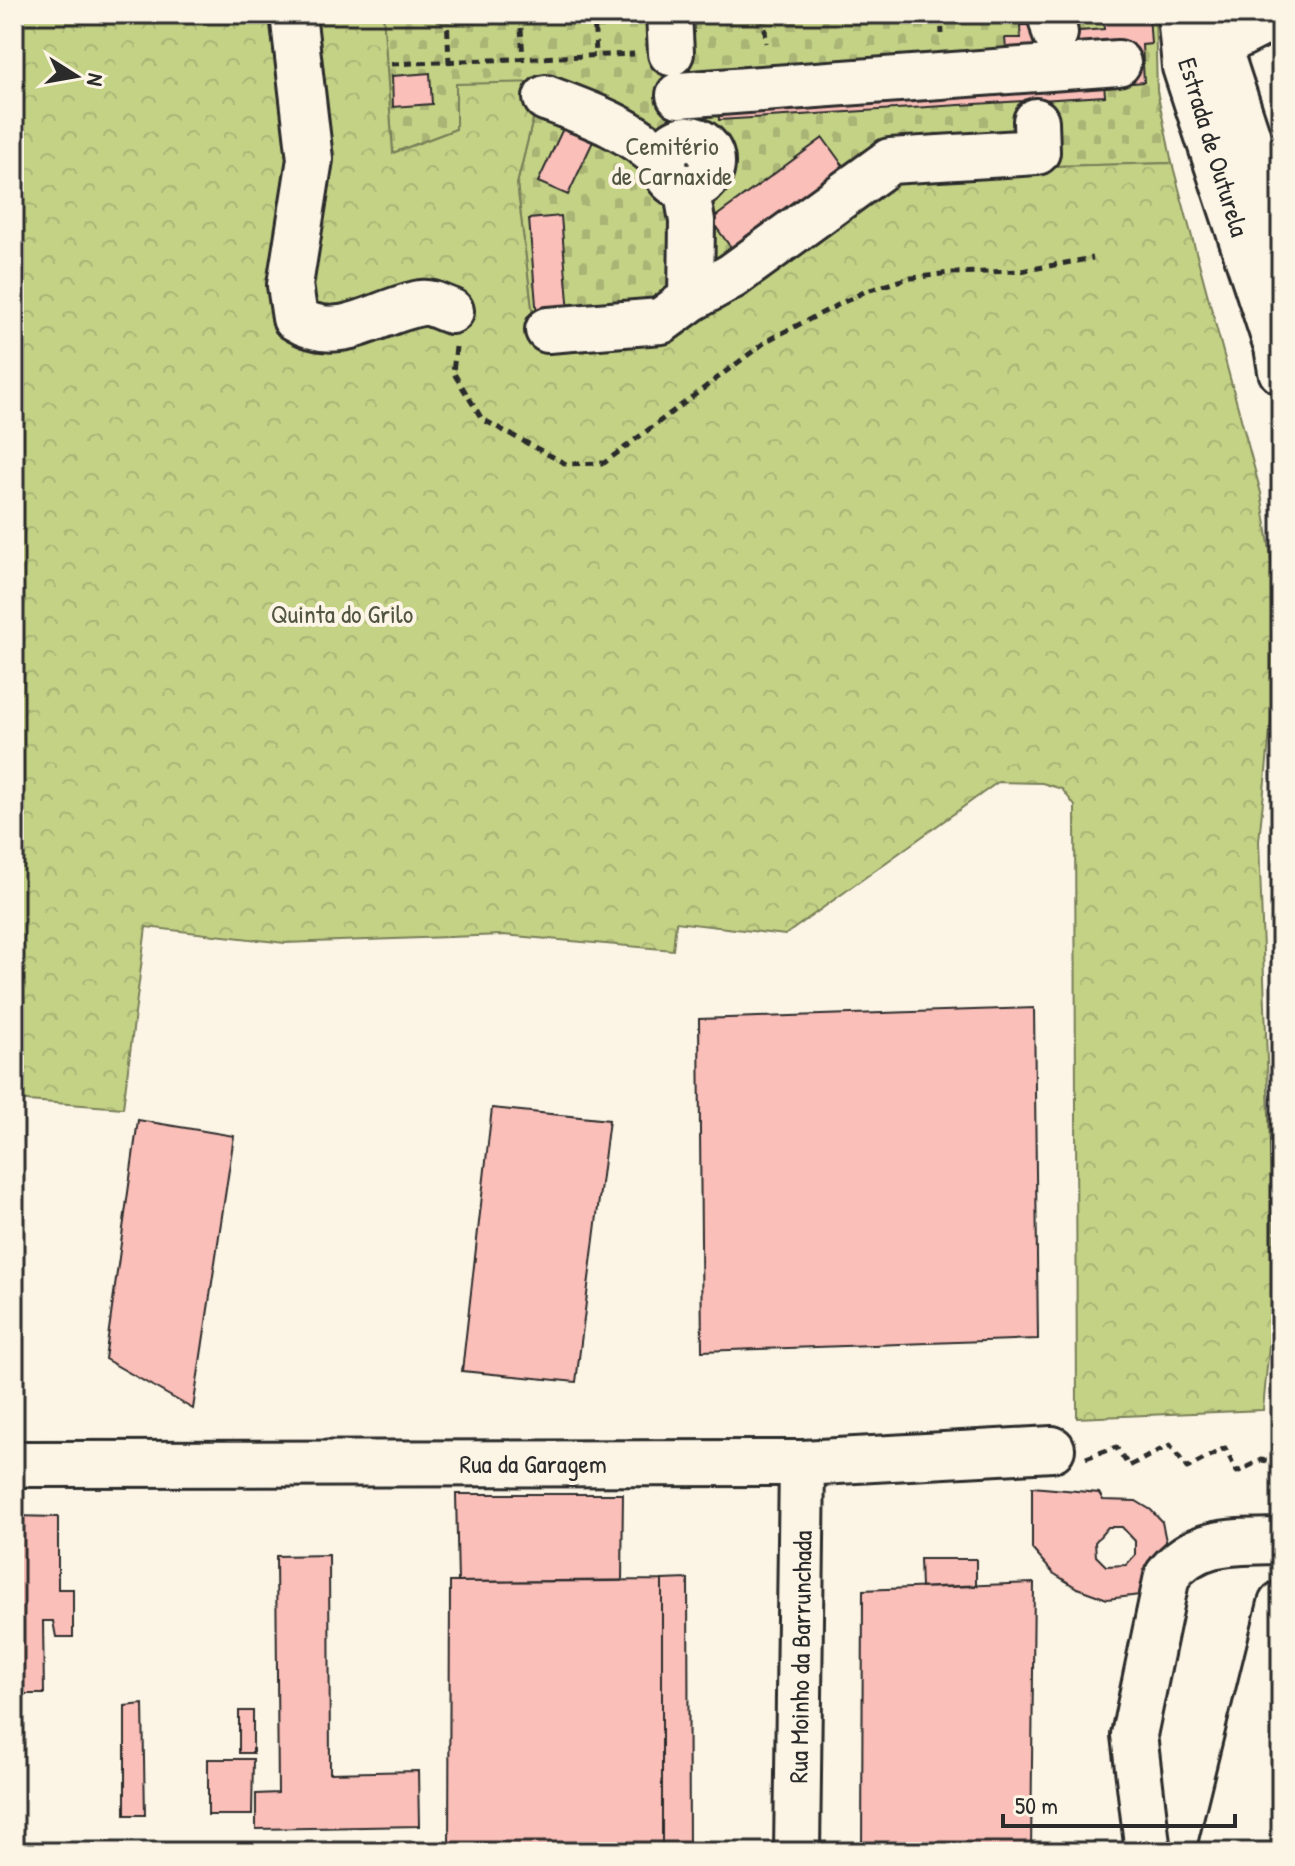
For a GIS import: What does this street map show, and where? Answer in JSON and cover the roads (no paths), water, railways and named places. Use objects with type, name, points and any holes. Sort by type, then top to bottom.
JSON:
[{"type":"street","points":[[293,14],[310,159],[290,285],[295,318],[310,328],[339,331],[424,302],[451,311]]},
{"type":"street","points":[[691,299],[695,169],[668,59],[1058,41],[1175,47],[1281,14]]},
{"type":"street","name":"Estrada de Outurela","points":[[1175,47],[1281,238]]},
{"type":"street","name":"Estrada de Outurela","points":[[1175,47],[1277,347],[1281,371]]},
{"type":"street","points":[[546,98],[617,128],[695,169]]},
{"type":"street","points":[[548,330],[661,321],[691,299],[732,276],[890,161],[1037,152],[1036,121]]},
{"type":"street","name":"Rua da Garagem","points":[[14,1464],[802,1463],[1066,1454]]},
{"type":"street","name":"Rua Moinho da Barrunchada","points":[[797,1852],[802,1463]]},
{"type":"street","points":[[1148,1852],[1134,1735],[1167,1576],[1179,1560],[1199,1549],[1226,1543],[1281,1541]]},
{"type":"street","points":[[1248,1843],[1281,1604]]},
{"type":"street","points":[[1248,1843],[1281,1735]]},
{"type":"park label","name":"Cemitério de Carnaxide","points":[[672,160]]},
{"type":"park label","name":"Quinta do Grilo","points":[[342,613]]}]
